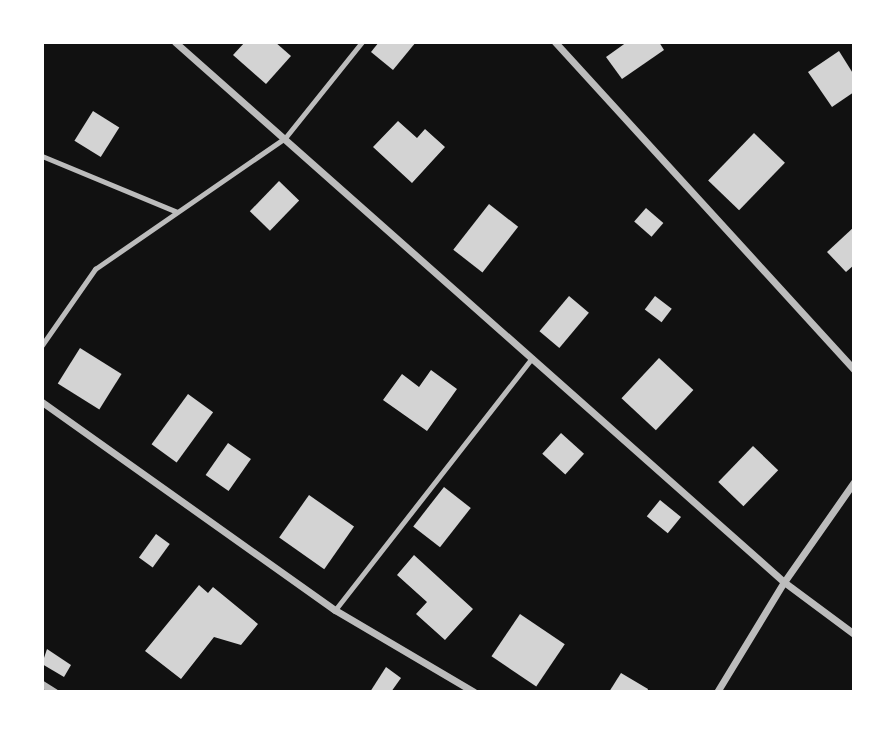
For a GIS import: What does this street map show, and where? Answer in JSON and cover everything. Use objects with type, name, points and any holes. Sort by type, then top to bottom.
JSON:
[{"type":"street","points":[[175,42],[784,582],[854,634]]},
{"type":"street","points":[[555,42],[854,370]]},
{"type":"street","points":[[42,402],[335,610],[474,692]]},
{"type":"street","points":[[717,692],[784,582],[854,482]]},
{"type":"street","points":[[42,684],[55,692]]},
{"type":"lane","points":[[42,345],[95,269],[285,138],[362,42]]},
{"type":"lane","points":[[42,156],[177,212]]},
{"type":"lane","points":[[335,610],[532,358]]},
{"type":"building","points":[[245,42],[275,42],[291,56],[266,84],[233,55]]},
{"type":"building","points":[[379,42],[416,42],[393,70],[371,52]]},
{"type":"building","points":[[627,42],[659,42],[664,50],[622,79],[606,57]]},
{"type":"building","points":[[839,51],[854,75],[854,92],[832,107],[808,72]]},
{"type":"building","points":[[93,111],[119,127],[101,157],[74,141]]},
{"type":"building","points":[[398,121],[417,138],[425,129],[445,147],[412,183],[373,147]]},
{"type":"building","points":[[754,133],[785,163],[739,210],[708,180]]},
{"type":"building","points":[[279,181],[299,200],[270,231],[250,211]]},
{"type":"building","points":[[489,204],[518,227],[482,272],[453,250]]},
{"type":"building","points":[[646,208],[663,223],[652,237],[634,222]]},
{"type":"building","points":[[854,227],[854,265],[846,272],[827,252]]},
{"type":"building","points":[[569,296],[589,313],[559,348],[539,331]]},
{"type":"building","points":[[655,296],[672,309],[662,322],[645,310]]},
{"type":"building","points":[[80,348],[122,374],[99,410],[58,384]]},
{"type":"building","points":[[659,358],[693,390],[656,430],[621,398]]},
{"type":"building","points":[[431,370],[457,389],[427,431],[383,400],[402,374],[419,387]]},
{"type":"building","points":[[188,394],[213,412],[177,462],[152,444]]},
{"type":"building","points":[[561,433],[584,454],[565,475],[542,454]]},
{"type":"building","points":[[228,443],[251,459],[229,491],[206,475]]},
{"type":"building","points":[[753,446],[778,470],[743,506],[718,482]]},
{"type":"building","points":[[444,487],[471,508],[440,547],[413,526]]},
{"type":"building","points":[[309,495],[354,527],[324,569],[279,538]]},
{"type":"building","points":[[660,500],[681,517],[668,533],[647,516]]},
{"type":"building","points":[[156,534],[170,544],[153,567],[139,557]]},
{"type":"building","points":[[414,555],[473,609],[445,640],[416,614],[427,602],[397,575]]},
{"type":"building","points":[[199,585],[208,593],[213,587],[258,624],[241,645],[214,637],[181,679],[145,651]]},
{"type":"building","points":[[520,614],[565,644],[536,686],[491,656]]},
{"type":"building","points":[[47,649],[71,665],[64,677],[42,664]]},
{"type":"building","points":[[386,667],[401,678],[391,692],[370,692]]},
{"type":"building","points":[[621,673],[648,689],[647,692],[609,692]]}]
